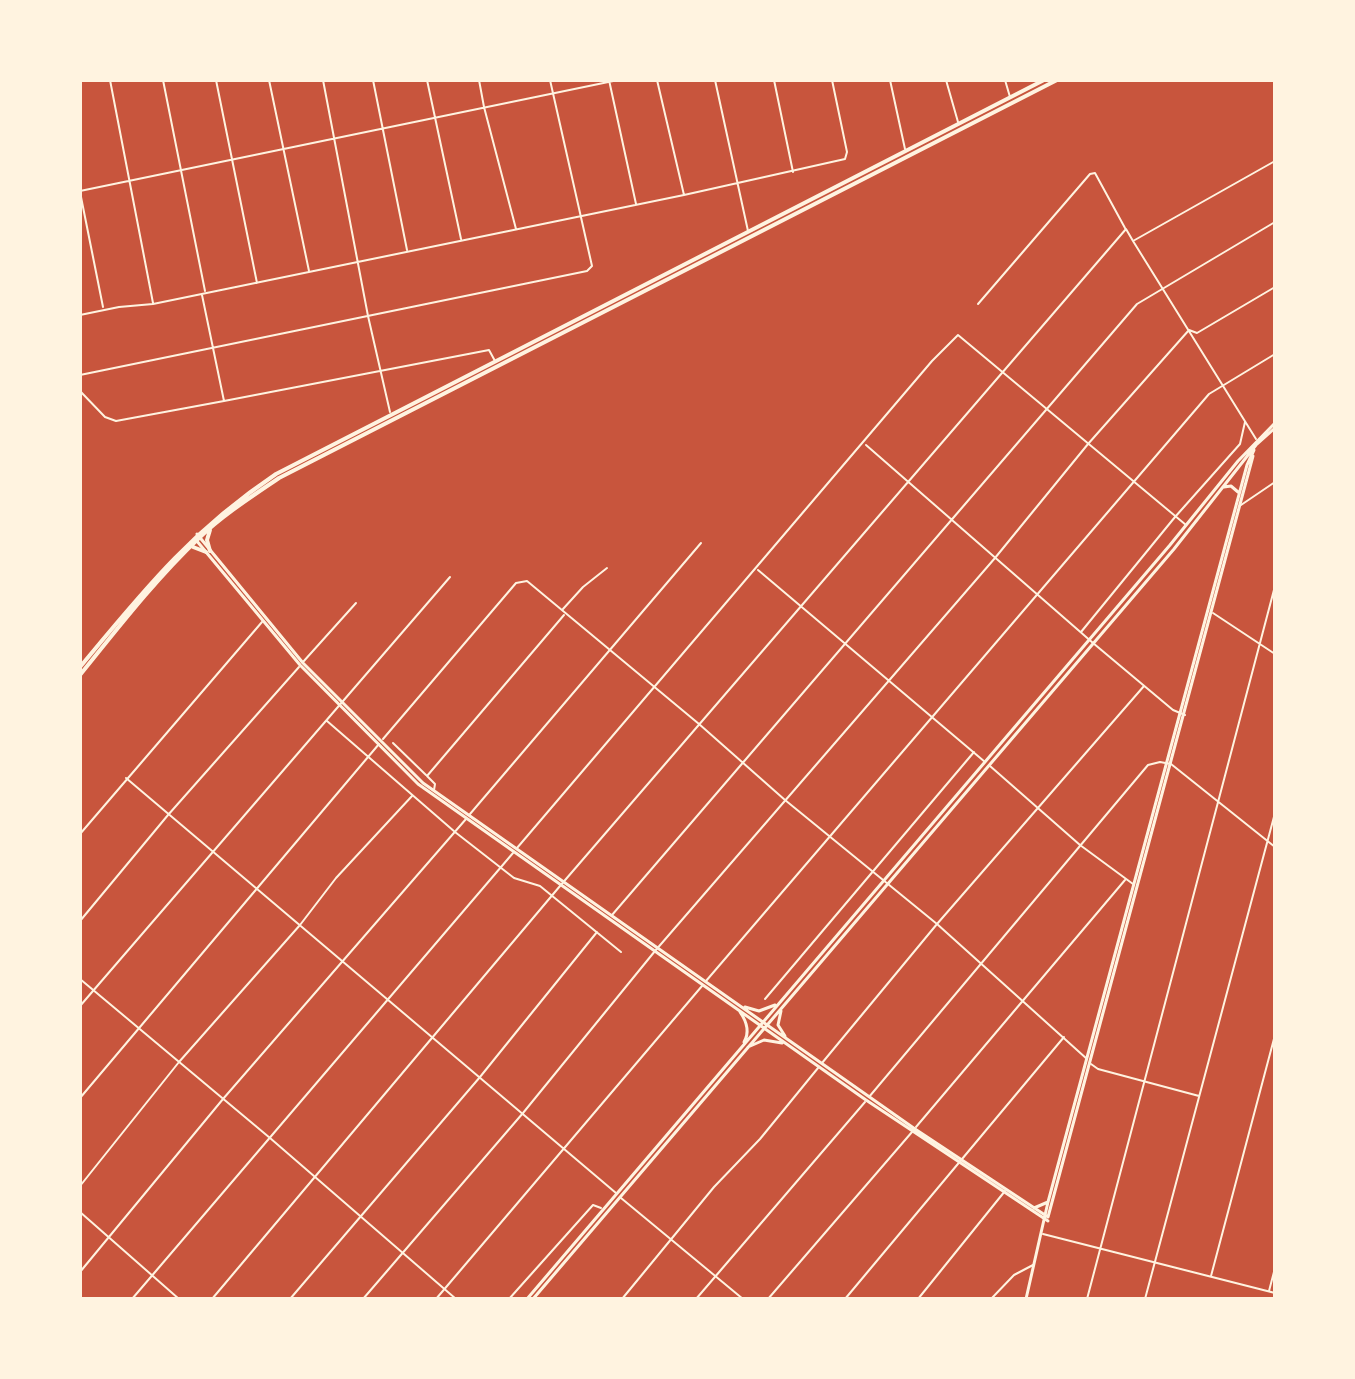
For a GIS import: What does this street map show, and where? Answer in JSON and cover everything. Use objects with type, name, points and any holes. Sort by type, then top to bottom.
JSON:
[{"type":"main road","points":[[80,667],[143,590],[227,508],[276,474],[1044,80]]},
{"type":"main road","points":[[80,675],[197,537],[295,469],[495,361],[1057,80]]},
{"type":"main road","points":[[895,163],[905,151]]},
{"type":"main road","points":[[184,553],[193,546],[208,551],[207,540],[213,526]]},
{"type":"street","points":[[110,80],[153,304]]},
{"type":"street","points":[[163,80],[224,401]]},
{"type":"street","points":[[216,80],[257,283]]},
{"type":"street","points":[[269,80],[309,271]]},
{"type":"street","points":[[323,80],[379,372],[392,416]]},
{"type":"street","points":[[373,80],[407,250]]},
{"type":"street","points":[[427,80],[461,241]]},
{"type":"street","points":[[479,80],[516,229]]},
{"type":"street","points":[[80,375],[587,271],[592,266],[550,80]]},
{"type":"street","points":[[103,309],[80,191],[618,80]]},
{"type":"street","points":[[657,80],[684,195]]},
{"type":"street","points":[[715,80],[750,233]]},
{"type":"street","points":[[774,80],[793,172]]},
{"type":"street","points":[[80,315],[257,283],[737,185],[845,159],[847,152],[832,80]]},
{"type":"street","points":[[890,80],[905,151]]},
{"type":"street","points":[[946,80],[958,123]]},
{"type":"street","points":[[1005,80],[1010,97]]},
{"type":"street","points":[[609,81],[636,205]]},
{"type":"street","points":[[1133,241],[1275,161]]},
{"type":"street","points":[[978,304],[1090,174],[1095,173],[1256,442],[1091,1063],[1046,1218]]},
{"type":"street","points":[[610,917],[1137,304],[1275,222]]},
{"type":"street","points":[[212,1299],[905,482],[1126,229]]},
{"type":"street","points":[[1189,330],[1197,333],[1275,287]]},
{"type":"street","points":[[363,1299],[523,1113],[656,950],[1189,330]]},
{"type":"street","points":[[132,1299],[932,361],[958,335],[1188,527]]},
{"type":"street","points":[[80,391],[105,417],[116,421],[489,350],[495,361]]},
{"type":"street","points":[[436,1299],[1209,394],[1275,354]]},
{"type":"street","points":[[1080,632],[1240,444],[1245,422]]},
{"type":"street","points":[[1188,527],[1256,442],[1275,426]]},
{"type":"street","points":[[533,1299],[618,1195],[1218,492],[1256,442]]},
{"type":"street","points":[[1211,611],[1239,494],[1256,442]]},
{"type":"street","points":[[864,444],[1091,642],[1183,715]]},
{"type":"street","points":[[1241,505],[1275,482]]},
{"type":"street","points":[[1218,492],[1231,486],[1239,494]]},
{"type":"street","points":[[197,537],[302,664],[433,793],[913,1130],[1046,1218]]},
{"type":"street","points":[[80,1272],[223,1099],[701,543]]},
{"type":"street","points":[[427,776],[583,587],[607,568]]},
{"type":"street","points":[[757,569],[934,717],[1080,845],[1136,886]]},
{"type":"street","points":[[80,1006],[450,577]]},
{"type":"street","points":[[80,1098],[516,583],[527,581],[785,800],[937,924],[1098,1069],[1199,1096]]},
{"type":"street","points":[[1087,1299],[1275,586]]},
{"type":"street","points":[[80,921],[168,815],[356,603]]},
{"type":"street","points":[[1211,611],[1275,654]]},
{"type":"street","points":[[80,834],[264,620]]},
{"type":"street","points":[[622,1299],[714,1187],[760,1139],[937,924],[1144,686]]},
{"type":"street","points":[[326,720],[455,832],[514,878],[535,883],[621,952]]},
{"type":"street","points":[[393,743],[435,784],[433,793]]},
{"type":"street","points":[[765,999],[974,752]]},
{"type":"street","points":[[696,1299],[1148,765],[1169,763],[1275,847]]},
{"type":"street","points":[[126,778],[743,1299]]},
{"type":"street","points":[[80,1186],[179,1062],[300,925],[336,878],[412,796]]},
{"type":"street","points":[[1145,1299],[1275,813]]},
{"type":"street","points":[[768,1299],[1125,880]]},
{"type":"street","points":[[1026,1299],[1048,1202],[1136,886]]},
{"type":"street","points":[[290,1299],[480,1077],[597,932]]},
{"type":"street","points":[[80,979],[456,1299]]},
{"type":"street","points":[[739,1008],[759,1011],[783,1002]]},
{"type":"street","points":[[783,1002],[778,1025],[790,1044]]},
{"type":"street","points":[[739,1008],[747,1029],[743,1048]]},
{"type":"street","points":[[1211,1276],[1275,1035]]},
{"type":"street","points":[[845,1299],[1064,1037]]},
{"type":"street","points":[[743,1048],[771,1039],[790,1044]]},
{"type":"street","points":[[1005,1191],[1046,1218]]},
{"type":"street","points":[[918,1299],[1005,1191]]},
{"type":"street","points":[[527,1299],[618,1195]]},
{"type":"street","points":[[1034,1208],[1048,1202]]},
{"type":"street","points":[[509,1299],[593,1205],[604,1209]]},
{"type":"street","points":[[80,1212],[179,1299]]},
{"type":"street","points":[[1043,1234],[1275,1293]]},
{"type":"street","points":[[991,1299],[1014,1275],[1034,1264]]},
{"type":"street","points":[[1269,1292],[1275,1268]]}]
